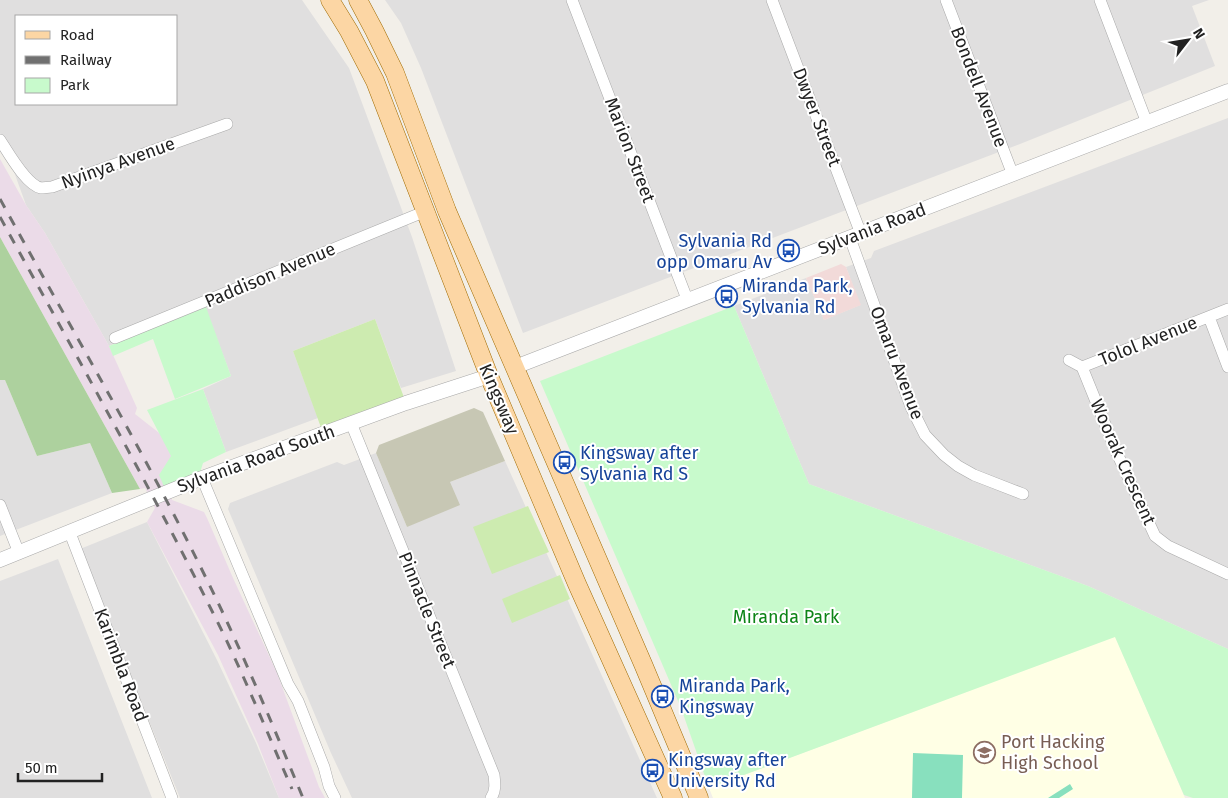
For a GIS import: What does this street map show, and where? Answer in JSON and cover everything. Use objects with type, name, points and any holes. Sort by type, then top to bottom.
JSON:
[{"type":"main road","name":"Kingsway","points":[[330,0],[349,31],[375,81],[489,376],[577,584],[673,798]]},
{"type":"main road","name":"Kingsway","points":[[358,0],[395,73],[447,211],[699,798]]},
{"type":"main road","name":"Sylvania Road South","points":[[489,376],[515,367]]},
{"type":"street","name":"Marion Street","points":[[572,0],[687,299]]},
{"type":"street","name":"Dwyer Street","points":[[772,0],[856,236]]},
{"type":"street","name":"Bondell Avenue","points":[[946,0],[1013,175]]},
{"type":"street","points":[[1100,0],[1147,123]]},
{"type":"street","name":"Sylvania Road","points":[[515,367],[1228,91]]},
{"type":"street","name":"Nyinya Avenue","points":[[0,140],[16,165],[30,182],[40,188],[52,187],[227,124]]},
{"type":"street","name":"Paddison Avenue","points":[[115,338],[426,210]]},
{"type":"street","name":"Omaru Avenue","points":[[856,236],[911,407],[926,435],[944,455],[958,466],[974,475],[1023,494]]},
{"type":"street","name":"Tolol Avenue","points":[[1069,360],[1082,368],[1228,309]]},
{"type":"street","points":[[1209,317],[1228,367]]},
{"type":"street","name":"Woorak Crescent","points":[[1082,368],[1116,451],[1155,536],[1168,546],[1228,574]]},
{"type":"street","name":"Sylvania Road South","points":[[0,560],[202,478],[406,403],[489,376]]},
{"type":"street","name":"Pinnacle Street","points":[[351,424],[494,775],[496,786],[491,798]]},
{"type":"street","points":[[202,478],[288,684],[298,701],[335,798]]},
{"type":"street","points":[[0,505],[19,553]]},
{"type":"street","name":"Karimbla Road","points":[[70,532],[172,798]]},
{"type":"shaded area","points":[[0,0],[302,0],[349,68],[412,237],[456,371],[401,388],[375,319],[293,351],[318,418],[226,452],[203,389],[231,376],[205,307],[109,346],[45,233],[26,205],[0,133]]},
{"type":"shaded area","points":[[385,0],[1209,0],[1192,6],[1215,66],[1020,144],[523,333],[421,68],[401,23]]},
{"type":"shaded area","points":[[1228,118],[1228,649],[1088,586],[809,484],[734,306],[806,278],[824,320],[860,305],[846,267],[871,258],[874,251]]},
{"type":"shaded area","points":[[0,159],[26,205],[45,233],[109,346],[137,408],[135,414],[163,436],[188,473],[165,484],[172,500],[204,512],[277,673],[319,787],[325,798],[279,798],[258,744],[218,655],[147,522],[155,508],[145,488],[140,489],[0,237]]},
{"type":"shaded area","points":[[841,264],[846,267],[861,305],[824,320],[806,278]]},
{"type":"shaded area","points":[[0,380],[5,380],[37,456],[90,443],[112,493],[0,536]]},
{"type":"shaded area","points":[[474,408],[483,412],[505,461],[450,482],[460,505],[407,527],[376,453],[379,445]]},
{"type":"shaded area","points":[[376,453],[407,527],[450,482],[505,461],[657,798],[352,798],[331,753],[228,509],[230,503],[337,462],[344,465]]},
{"type":"shaded area","points":[[147,522],[217,660],[256,743],[279,798],[180,798],[80,549]]},
{"type":"shaded area","points":[[58,559],[152,798],[0,798],[0,581]]},
{"type":"shaded area","name":"Port Hacking High School","points":[[1115,636],[1185,798],[713,798],[709,788]]},
{"type":"green space","points":[[0,237],[140,489],[112,493],[90,443],[37,456],[5,380],[0,380]]},
{"type":"green space","name":"Miranda Park","points":[[734,306],[809,484],[1088,586],[1228,649],[1228,798],[1193,798],[1184,795],[1115,637],[709,788],[681,708],[540,381]]},
{"type":"green space","points":[[206,307],[231,376],[175,399],[153,339],[113,356],[109,346]]},
{"type":"green space","points":[[375,319],[406,403],[323,433],[293,351]]},
{"type":"green space","points":[[203,389],[226,452],[203,463],[199,476],[166,491],[159,475],[171,456],[147,410]]},
{"type":"green space","points":[[528,506],[549,552],[492,574],[473,527]]},
{"type":"green space","points":[[560,575],[570,599],[512,623],[502,599]]},
{"type":"green space","points":[[913,753],[963,755],[962,798],[912,798]]},
{"type":"green space","points":[[1070,784],[1073,789],[1059,798],[1048,798]]},
{"type":"railway","points":[[0,199],[170,506],[222,611],[274,727],[303,798]]},
{"type":"railway","points":[[0,217],[188,563],[234,656],[292,789]]},
{"type":"place","name":"Sylvania Rd opp Omaru Av","points":[[788,251]]},
{"type":"place","name":"Miranda Park, Sylvania Rd","points":[[726,296]]},
{"type":"place","name":"Kingsway after Sylvania Rd S","points":[[564,463]]},
{"type":"place","name":"Miranda Park, Kingsway","points":[[663,696]]},
{"type":"place","name":"Port Hacking High School","points":[[985,752]]},
{"type":"place","name":"Kingsway after University Rd","points":[[652,770]]}]
